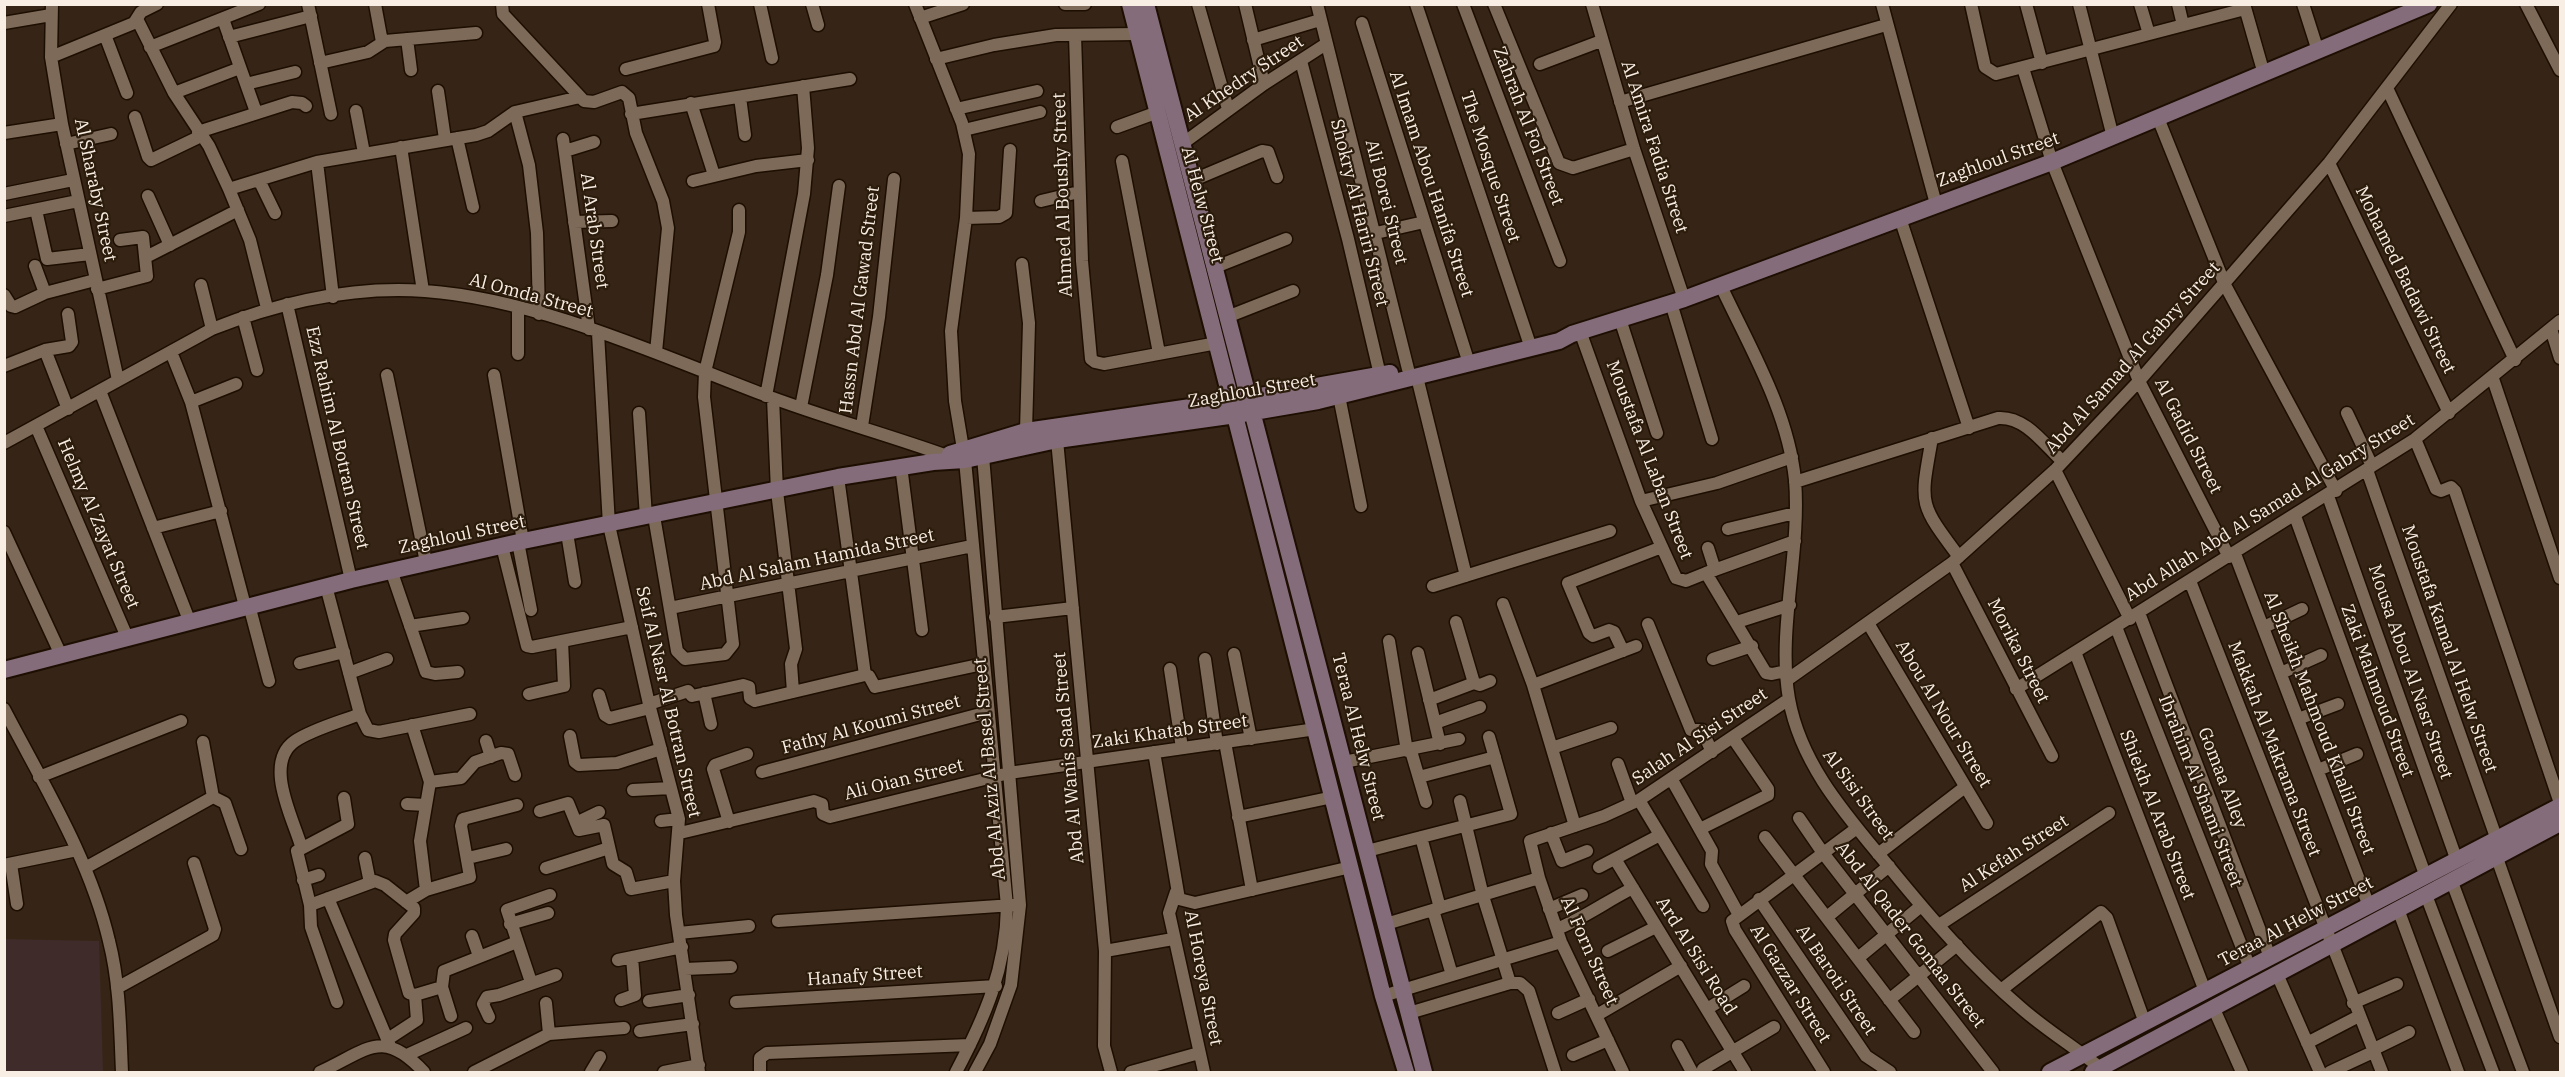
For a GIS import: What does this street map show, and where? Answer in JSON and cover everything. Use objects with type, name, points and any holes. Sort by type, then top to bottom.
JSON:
[{"type":"street","points":[[157,4],[141,12],[138,21],[174,93],[200,134],[229,189],[258,266],[267,308]]},
{"type":"street","points":[[150,48],[259,4]]},
{"type":"street","points":[[375,4],[382,42]]},
{"type":"street","points":[[502,4],[503,14],[580,98],[589,102],[622,92],[629,98],[631,114],[642,151],[663,201],[668,228],[656,352]]},
{"type":"street","points":[[626,69],[710,49],[715,42],[708,4]]},
{"type":"street","points":[[760,4],[772,58]]},
{"type":"street","points":[[812,4],[818,26]]},
{"type":"street","name":"Abd Al Aziz Al Basel Street","points":[[915,4],[964,130],[969,154],[966,218],[951,331],[955,401],[952,457],[972,546],[1007,906],[1006,933],[996,986],[956,1072]]},
{"type":"street","points":[[920,18],[963,4]]},
{"type":"street","points":[[1065,4],[1085,4]]},
{"type":"street","name":"Al Helw Street","points":[[1130,4],[1158,112],[1214,299],[1227,317],[1252,405]]},
{"type":"street","name":"Al Helw Street","points":[[1146,4],[1213,268],[1217,343],[1234,408]]},
{"type":"street","points":[[1198,4],[1228,109]]},
{"type":"street","points":[[1245,4],[1264,84]]},
{"type":"street","name":"Ali Borei Street","points":[[1317,4],[1466,576]]},
{"type":"street","name":"The Mosque Street","points":[[1416,4],[1529,342]]},
{"type":"street","name":"Zahrah Al Fol Street","points":[[1463,4],[1560,261]]},
{"type":"street","points":[[1494,4],[1559,164],[1573,168],[1634,150]]},
{"type":"street","name":"Al Amira Fadia Street","points":[[1592,4],[1678,302],[1712,439]]},
{"type":"street","points":[[1882,4],[1936,204]]},
{"type":"street","points":[[1971,4],[1985,67],[1996,74],[2244,7],[2264,74]]},
{"type":"street","points":[[2026,4],[2042,63]]},
{"type":"street","points":[[2079,4],[2113,137]]},
{"type":"street","points":[[2140,4],[2149,34]]},
{"type":"street","points":[[2178,4],[2183,25]]},
{"type":"street","points":[[2302,4],[2318,51]]},
{"type":"street","name":"Zaghloul Street","points":[[1252,405],[1380,375],[1413,373],[1559,341],[1576,333],[1678,302],[2052,162],[2318,51],[2401,10],[2429,4]]},
{"type":"street","name":"Abd Al Samad Al Gabry Street","points":[[1787,676],[1868,623],[1956,560],[2059,466],[2139,381],[2329,163],[2451,4]]},
{"type":"street","points":[[2526,4],[2560,70]]},
{"type":"street","points":[[4,23],[51,10]]},
{"type":"street","name":"Al Sharaby Street","points":[[51,10],[51,57],[62,124],[118,380]]},
{"type":"street","points":[[230,37],[310,10],[331,114]]},
{"type":"street","points":[[223,19],[256,112]]},
{"type":"street","points":[[1253,40],[1320,20]]},
{"type":"street","points":[[51,57],[138,21]]},
{"type":"street","name":"Al Imam Abou Hanifa Street","points":[[1362,23],[1467,357]]},
{"type":"street","points":[[1620,102],[1887,25]]},
{"type":"street","points":[[320,63],[368,52],[382,42],[476,33]]},
{"type":"street","points":[[936,59],[1026,39],[1137,34]]},
{"type":"street","points":[[105,35],[127,93]]},
{"type":"street","name":"Ahmed Al Boushy Street","points":[[1075,35],[1079,192],[1090,354],[1095,362],[1104,364],[1159,353]]},
{"type":"street","points":[[407,39],[411,70]]},
{"type":"street","points":[[1540,64],[1601,40]]},
{"type":"street","name":"Al Khedry Street","points":[[1182,144],[1228,109],[1326,44]]},
{"type":"street","name":"Shokry Al Hariri Street","points":[[1301,60],[1348,239],[1380,375]]},
{"type":"street","points":[[174,93],[240,68]]},
{"type":"street","name":"Al Gadid Street","points":[[2023,68],[2052,162],[2139,381],[2232,555]]},
{"type":"street","points":[[246,84],[295,72]]},
{"type":"street","points":[[631,114],[850,79]]},
{"type":"street","points":[[794,692],[791,664],[796,649],[777,490],[769,397],[808,160],[803,86]]},
{"type":"street","points":[[2387,88],[2515,360]]},
{"type":"street","points":[[438,91],[473,207]]},
{"type":"street","points":[[956,109],[1036,91]]},
{"type":"street","points":[[740,97],[745,135]]},
{"type":"street","points":[[229,189],[317,162],[488,131],[515,112],[580,98]]},
{"type":"street","points":[[135,117],[151,160],[200,134],[256,112],[292,102],[306,106]]},
{"type":"street","points":[[691,103],[714,176]]},
{"type":"street","points":[[356,111],[364,153]]},
{"type":"street","points":[[515,112],[529,165],[537,233],[539,314]]},
{"type":"street","points":[[964,130],[1040,112]]},
{"type":"street","points":[[1117,126],[1158,112]]},
{"type":"street","name":"Mousa Abou Al Nasr Street","points":[[2158,118],[2224,285],[2332,493],[2457,861]]},
{"type":"street","points":[[4,133],[62,124]]},
{"type":"street","points":[[66,144],[111,134]]},
{"type":"street","name":"Al Arab Street","points":[[594,142],[564,145],[574,222],[593,331],[609,525]]},
{"type":"street","points":[[401,147],[423,291]]},
{"type":"street","points":[[966,218],[999,217],[1006,213],[1010,150]]},
{"type":"street","points":[[1191,181],[1262,151],[1268,152],[1277,177]]},
{"type":"street","points":[[693,181],[756,166],[808,160]]},
{"type":"street","points":[[1122,161],[1159,353],[1217,343]]},
{"type":"street","points":[[317,162],[333,297]]},
{"type":"street","name":"Mohamed Badawi Street","points":[[2329,163],[2449,413]]},
{"type":"street","name":"Hassn Abd Al Gawad Street","points":[[862,426],[879,317],[894,179]]},
{"type":"street","points":[[7,193],[74,180]]},
{"type":"street","points":[[259,180],[274,213]]},
{"type":"street","points":[[801,407],[827,275],[839,186]]},
{"type":"street","points":[[1041,201],[1079,192]]},
{"type":"street","points":[[148,196],[170,245]]},
{"type":"street","points":[[4,216],[78,201]]},
{"type":"street","points":[[36,210],[47,260],[90,254]]},
{"type":"street","points":[[146,257],[238,210]]},
{"type":"street","points":[[639,413],[650,517],[677,651],[685,659],[725,654],[733,644],[704,403],[705,372],[739,232],[739,210]]},
{"type":"street","points":[[1795,482],[1969,428],[1900,218]]},
{"type":"street","points":[[574,222],[612,221]]},
{"type":"street","points":[[1376,233],[1424,222]]},
{"type":"street","points":[[4,296],[15,308],[45,293],[145,278],[148,274],[142,237],[120,240]]},
{"type":"street","points":[[1213,268],[1286,239]]},
{"type":"street","points":[[1022,264],[1029,323],[1026,431]]},
{"type":"street","points":[[35,266],[45,293]]},
{"type":"street","points":[[201,285],[212,329]]},
{"type":"street","name":"Al Sisi Street","points":[[1721,286],[1775,402],[1792,457],[1795,482],[1795,541],[1787,676],[1789,699],[1807,756],[1857,828],[1921,906],[1957,945],[2001,990],[2040,1025],[2084,1056],[2100,1071]]},
{"type":"street","name":"Al Omda Street","points":[[4,443],[212,329],[267,308],[388,290],[459,294],[539,314],[656,352],[769,397],[952,457]]},
{"type":"street","points":[[1227,317],[1293,291]]},
{"type":"street","name":"Ezz Rahim Al Botran Street","points":[[287,304],[351,580]]},
{"type":"street","points":[[518,308],[518,354]]},
{"type":"street","points":[[4,366],[45,350],[71,344],[69,314]]},
{"type":"street","points":[[243,317],[257,370]]},
{"type":"street","points":[[1620,319],[1657,433]]},
{"type":"street","points":[[2556,325],[2560,358]]},
{"type":"street","name":"Abd Allah Abd Al Samad Al Gabry Street","points":[[2016,689],[2415,439],[2493,379],[2556,325]]},
{"type":"street","name":"Zaghloul Street","points":[[4,670],[189,620],[391,570],[514,543],[838,477],[952,457],[983,456],[1057,440],[1252,405],[1339,396],[1467,357],[1563,333],[1576,333]]},
{"type":"street","name":"Moustafa Al Laban Street","points":[[1576,333],[1641,501],[1678,580],[1686,581],[1711,571],[1766,673],[1787,676]]},
{"type":"street","points":[[45,350],[68,409]]},
{"type":"street","points":[[171,352],[191,402],[269,681]]},
{"type":"street","points":[[387,375],[426,562]]},
{"type":"street","points":[[494,375],[527,646],[532,647],[632,627]]},
{"type":"street","points":[[2493,379],[2560,578]]},
{"type":"street","points":[[191,402],[236,384]]},
{"type":"street","points":[[100,391],[189,620]]},
{"type":"street","points":[[1339,396],[1361,506]]},
{"type":"street","name":"Teraa Al Helw Street","points":[[1252,405],[1424,1072]]},
{"type":"street","points":[[1234,408],[1383,996],[1406,1072]]},
{"type":"street","name":"Zaghloul Street","points":[[952,457],[1026,431],[1234,408]]},
{"type":"street","name":"Moustafa Kamal Al Helw Street","points":[[2347,413],[2370,468],[2497,840]]},
{"type":"street","name":"Gomaa Alley","points":[[1969,428],[1998,418],[2015,419],[2025,425],[2059,466],[2134,616],[2270,957]]},
{"type":"street","name":"Helmy Al Zayat Street","points":[[36,426],[127,637]]},
{"type":"street","name":"Morika Street","points":[[1932,438],[1924,484],[1924,504],[1956,560],[2016,689],[2052,756]]},
{"type":"street","points":[[2415,439],[2436,489],[2441,491],[2451,487],[2455,491],[2560,804]]},
{"type":"street","name":"Abd Al Wanis Saad Street","points":[[1057,440],[1105,951],[1104,1046],[1111,1072]]},
{"type":"street","name":"Abd Al Aziz Al Basel Street","points":[[975,1072],[990,1044],[1011,985],[1020,905],[983,456]]},
{"type":"street","points":[[1641,501],[1717,483],[1792,457]]},
{"type":"street","points":[[901,466],[922,630]]},
{"type":"street","points":[[838,477],[865,675]]},
{"type":"street","points":[[153,528],[221,511]]},
{"type":"street","points":[[1728,529],[1795,513]]},
{"type":"street","name":"Zaki Mahmoud Street","points":[[2295,516],[2426,877]]},
{"type":"street","name":"Seif Al Nasr Al Botran Street","points":[[609,525],[650,706],[679,819],[680,833],[674,881],[699,1069]]},
{"type":"street","points":[[1434,586],[1610,531]]},
{"type":"street","points":[[4,532],[61,655]]},
{"type":"street","points":[[567,533],[575,582]]},
{"type":"street","points":[[1708,548],[1711,571],[1795,541]]},
{"type":"street","points":[[514,543],[531,610]]},
{"type":"street","name":"Abd Al Salam Hamida Street","points":[[669,608],[972,546]]},
{"type":"street","points":[[1623,651],[1614,632],[1609,630],[1593,636],[1589,633],[1568,585],[1570,581],[1622,564],[1662,547]]},
{"type":"street","name":"Al Sheikh Mahmoud Khalil Street","points":[[2232,555],[2264,627],[2369,906]]},
{"type":"street","points":[[391,570],[426,672],[435,674],[458,672]]},
{"type":"street","name":"Makkah Al Makrama Street","points":[[2190,581],[2330,945],[2382,1072]]},
{"type":"street","points":[[326,586],[364,726],[374,732],[470,714]]},
{"type":"street","points":[[1503,604],[1533,685],[1575,826]]},
{"type":"street","points":[[1737,622],[1790,605]]},
{"type":"street","points":[[995,616],[1073,608]]},
{"type":"street","points":[[2264,627],[2302,609]]},
{"type":"street","points":[[410,626],[463,618]]},
{"type":"street","points":[[1456,622],[1474,683]]},
{"type":"street","name":"Abou Al Nour Street","points":[[1868,623],[1987,823]]},
{"type":"street","points":[[1648,624],[1690,730],[1702,730],[1712,752]]},
{"type":"street","name":"Ibrahim Al Shami Street","points":[[2116,627],[2250,968]]},
{"type":"street","points":[[529,694],[564,686],[562,641]]},
{"type":"street","points":[[1389,641],[1409,751],[1426,802]]},
{"type":"street","points":[[1533,685],[1636,646]]},
{"type":"street","points":[[1713,659],[1752,646]]},
{"type":"street","points":[[300,663],[344,652]]},
{"type":"street","name":"Shiekh Al Arab Street","points":[[2075,652],[2205,991]]},
{"type":"street","points":[[1418,653],[1440,744]]},
{"type":"street","points":[[1234,654],[1251,739]]},
{"type":"street","points":[[2281,673],[2321,655]]},
{"type":"street","points":[[349,673],[387,659]]},
{"type":"street","points":[[1205,659],[1252,890]]},
{"type":"street","points":[[600,695],[605,715],[610,718],[688,691],[692,696],[745,685],[749,687],[751,700],[755,701],[865,675],[869,676],[875,687],[983,664]]},
{"type":"street","points":[[1170,669],[1182,748]]},
{"type":"street","points":[[1429,700],[1474,683],[1480,685],[1491,681]]},
{"type":"street","points":[[704,693],[711,724]]},
{"type":"street","name":"Salah Al Sisi Street","points":[[1530,841],[1575,826],[1636,801],[1672,780],[1789,699]]},
{"type":"street","points":[[2298,719],[2338,704]]},
{"type":"street","points":[[1435,723],[1480,707]]},
{"type":"street","points":[[4,709],[77,850],[105,923],[117,988],[122,1072]]},
{"type":"street","name":"Fathy Al Koumi Street","points":[[762,772],[988,712]]},
{"type":"street","points":[[301,846],[282,782],[280,767],[284,753],[294,741],[360,714]]},
{"type":"street","points":[[39,777],[181,722]]},
{"type":"street","points":[[412,725],[429,782],[420,841],[426,890]]},
{"type":"street","points":[[1552,748],[1611,728]]},
{"type":"street","name":"Zaki Khatab Street","points":[[994,777],[1316,729]]},
{"type":"street","points":[[570,736],[575,762],[579,765],[617,763],[661,749]]},
{"type":"street","points":[[1366,851],[1511,814],[1489,737]]},
{"type":"street","points":[[1700,829],[1768,795],[1768,789],[1733,738]]},
{"type":"street","points":[[1344,762],[1409,751],[1458,739]]},
{"type":"street","points":[[486,741],[490,757]]},
{"type":"street","points":[[203,742],[213,797]]},
{"type":"street","points":[[1154,752],[1179,899],[1195,903],[1351,867]]},
{"type":"street","points":[[429,782],[461,778],[475,762],[501,753],[508,754],[515,775]]},
{"type":"street","points":[[680,833],[729,822],[713,769],[715,765],[747,754]]},
{"type":"street","points":[[2318,770],[2357,754]]},
{"type":"street","points":[[1419,777],[1495,757]]},
{"type":"street","points":[[1618,765],[1636,801],[1660,835],[1703,906]]},
{"type":"street","name":"Ali Oian Street","points":[[729,822],[817,801],[822,804],[823,814],[830,817],[994,777]]},
{"type":"street","points":[[1672,780],[1713,853],[1711,864],[1738,915],[1857,828]]},
{"type":"street","points":[[1878,854],[1965,787]]},
{"type":"street","points":[[633,790],[671,788]]},
{"type":"street","points":[[213,797],[225,802],[241,849]]},
{"type":"street","points":[[85,868],[213,797]]},
{"type":"street","points":[[1238,817],[1333,797]]},
{"type":"street","points":[[337,1002],[311,927],[310,904],[297,854],[301,846],[348,824],[344,798]]},
{"type":"street","points":[[1460,801],[1483,896],[1503,959],[1515,983],[1529,991],[1555,1072]]},
{"type":"street","points":[[540,811],[568,803],[581,830],[604,825],[613,864],[626,872],[632,889],[674,881]]},
{"type":"street","points":[[407,804],[426,805]]},
{"type":"street","name":"Teraa Al Helw Street","points":[[2059,1070],[2205,991],[2497,840],[2560,804]]},
{"type":"street","points":[[406,902],[426,890],[470,877],[461,826],[463,819],[517,805]]},
{"type":"street","points":[[576,823],[599,812]]},
{"type":"street","name":"Al Kefah Street","points":[[1939,925],[2109,813]]},
{"type":"street","name":"Abd Al Qader Gomaa Street","points":[[1799,818],[1823,853],[1993,1072]]},
{"type":"street","points":[[661,821],[679,819]]},
{"type":"street","name":"Teraa Al Helw Street","points":[[2100,1071],[2330,945],[2560,824]]},
{"type":"street","points":[[1551,833],[1562,861],[1587,850]]},
{"type":"street","points":[[1599,867],[1660,835]]},
{"type":"street","points":[[1421,837],[1452,975]]},
{"type":"street","points":[[1765,837],[1914,1032]]},
{"type":"street","name":"Al Forn Street","points":[[1530,841],[1539,878],[1559,935],[1623,1072]]},
{"type":"street","points":[[546,868],[609,848]]},
{"type":"street","points":[[468,858],[506,849]]},
{"type":"street","points":[[17,904],[6,862],[77,850]]},
{"type":"street","points":[[365,858],[370,883]]},
{"type":"street","points":[[2497,858],[2560,1037]]},
{"type":"street","name":"Ard Al Sisi Road","points":[[1615,859],[1745,1072]]},
{"type":"street","points":[[117,988],[213,935],[215,928],[194,863]]},
{"type":"street","points":[[1827,916],[1889,866]]},
{"type":"street","points":[[303,880],[319,874]]},
{"type":"street","points":[[1386,924],[1539,878]]},
{"type":"street","points":[[310,904],[370,883],[380,882],[414,908],[414,913],[395,934],[394,940],[409,993],[416,996],[442,987]]},
{"type":"street","points":[[2452,882],[2523,1072]]},
{"type":"street","points":[[1383,996],[1503,959],[1559,935],[1613,898],[1633,888]]},
{"type":"street","name":"Al Horeya Street","points":[[1176,892],[1169,914],[1204,1072]]},
{"type":"street","points":[[531,982],[507,913],[509,908],[550,895]]},
{"type":"street","points":[[1549,909],[1582,895]]},
{"type":"street","points":[[2426,895],[2493,1072]]},
{"type":"street","points":[[328,898],[397,1047],[424,1072]]},
{"type":"street","name":"Al Baroti Street","points":[[1760,899],[1866,1056],[1890,1072]]},
{"type":"street","points":[[778,921],[1020,905]]},
{"type":"street","points":[[1858,958],[1921,906]]},
{"type":"street","points":[[2398,909],[2458,1072]]},
{"type":"street","points":[[2001,990],[2100,912],[2107,918],[2145,1023]]},
{"type":"street","points":[[510,924],[548,913]]},
{"type":"street","name":"Al Gazzar Street","points":[[1738,915],[1732,926],[1824,1072]]},
{"type":"street","points":[[680,933],[749,926]]},
{"type":"street","points":[[1608,951],[1656,927]]},
{"type":"street","points":[[472,936],[479,956]]},
{"type":"street","points":[[1105,951],[1173,939]]},
{"type":"street","points":[[451,1016],[442,987],[444,971],[517,942]]},
{"type":"street","points":[[1889,1000],[1957,945]]},
{"type":"street","points":[[618,960],[682,947]]},
{"type":"street","points":[[621,1000],[633,998],[635,992],[632,957]]},
{"type":"street","points":[[1597,1015],[1681,966]]},
{"type":"street","points":[[685,969],[731,967]]},
{"type":"street","points":[[2277,974],[2320,1072]]},
{"type":"street","points":[[489,1017],[483,1004],[487,997],[556,975]]},
{"type":"street","points":[[1409,1013],[1515,983]]},
{"type":"street","points":[[2354,1003],[2397,984]]},
{"type":"street","name":"Hanafy Street","points":[[736,1002],[996,986]]},
{"type":"street","points":[[1707,1009],[1744,986]]},
{"type":"street","points":[[649,1001],[689,995]]},
{"type":"street","points":[[397,1047],[417,1020],[416,996]]},
{"type":"street","points":[[1558,1013],[1589,999]]},
{"type":"street","points":[[546,1003],[549,1034]]},
{"type":"street","points":[[2214,1009],[2242,1072]]},
{"type":"street","points":[[2307,1043],[2359,1016]]},
{"type":"street","points":[[639,1031],[693,1024]]},
{"type":"street","points":[[1678,1046],[1699,1072],[1774,1027]]},
{"type":"street","points":[[474,1072],[490,1069],[549,1034],[624,1028]]},
{"type":"street","points":[[320,1072],[375,1047],[397,1047],[466,1029]]},
{"type":"street","points":[[2330,1072],[2409,1032]]},
{"type":"street","points":[[1573,1055],[1608,1040]]},
{"type":"street","points":[[760,1072],[760,1058],[767,1053],[970,1045]]},
{"type":"street","points":[[1131,1072],[1199,1053]]},
{"type":"street","points":[[591,1072],[600,1057]]},
{"type":"street","points":[[664,1072],[699,1069]]},
{"type":"shaded area","points":[[5,939],[99,941],[103,1072],[5,1072]]}]
